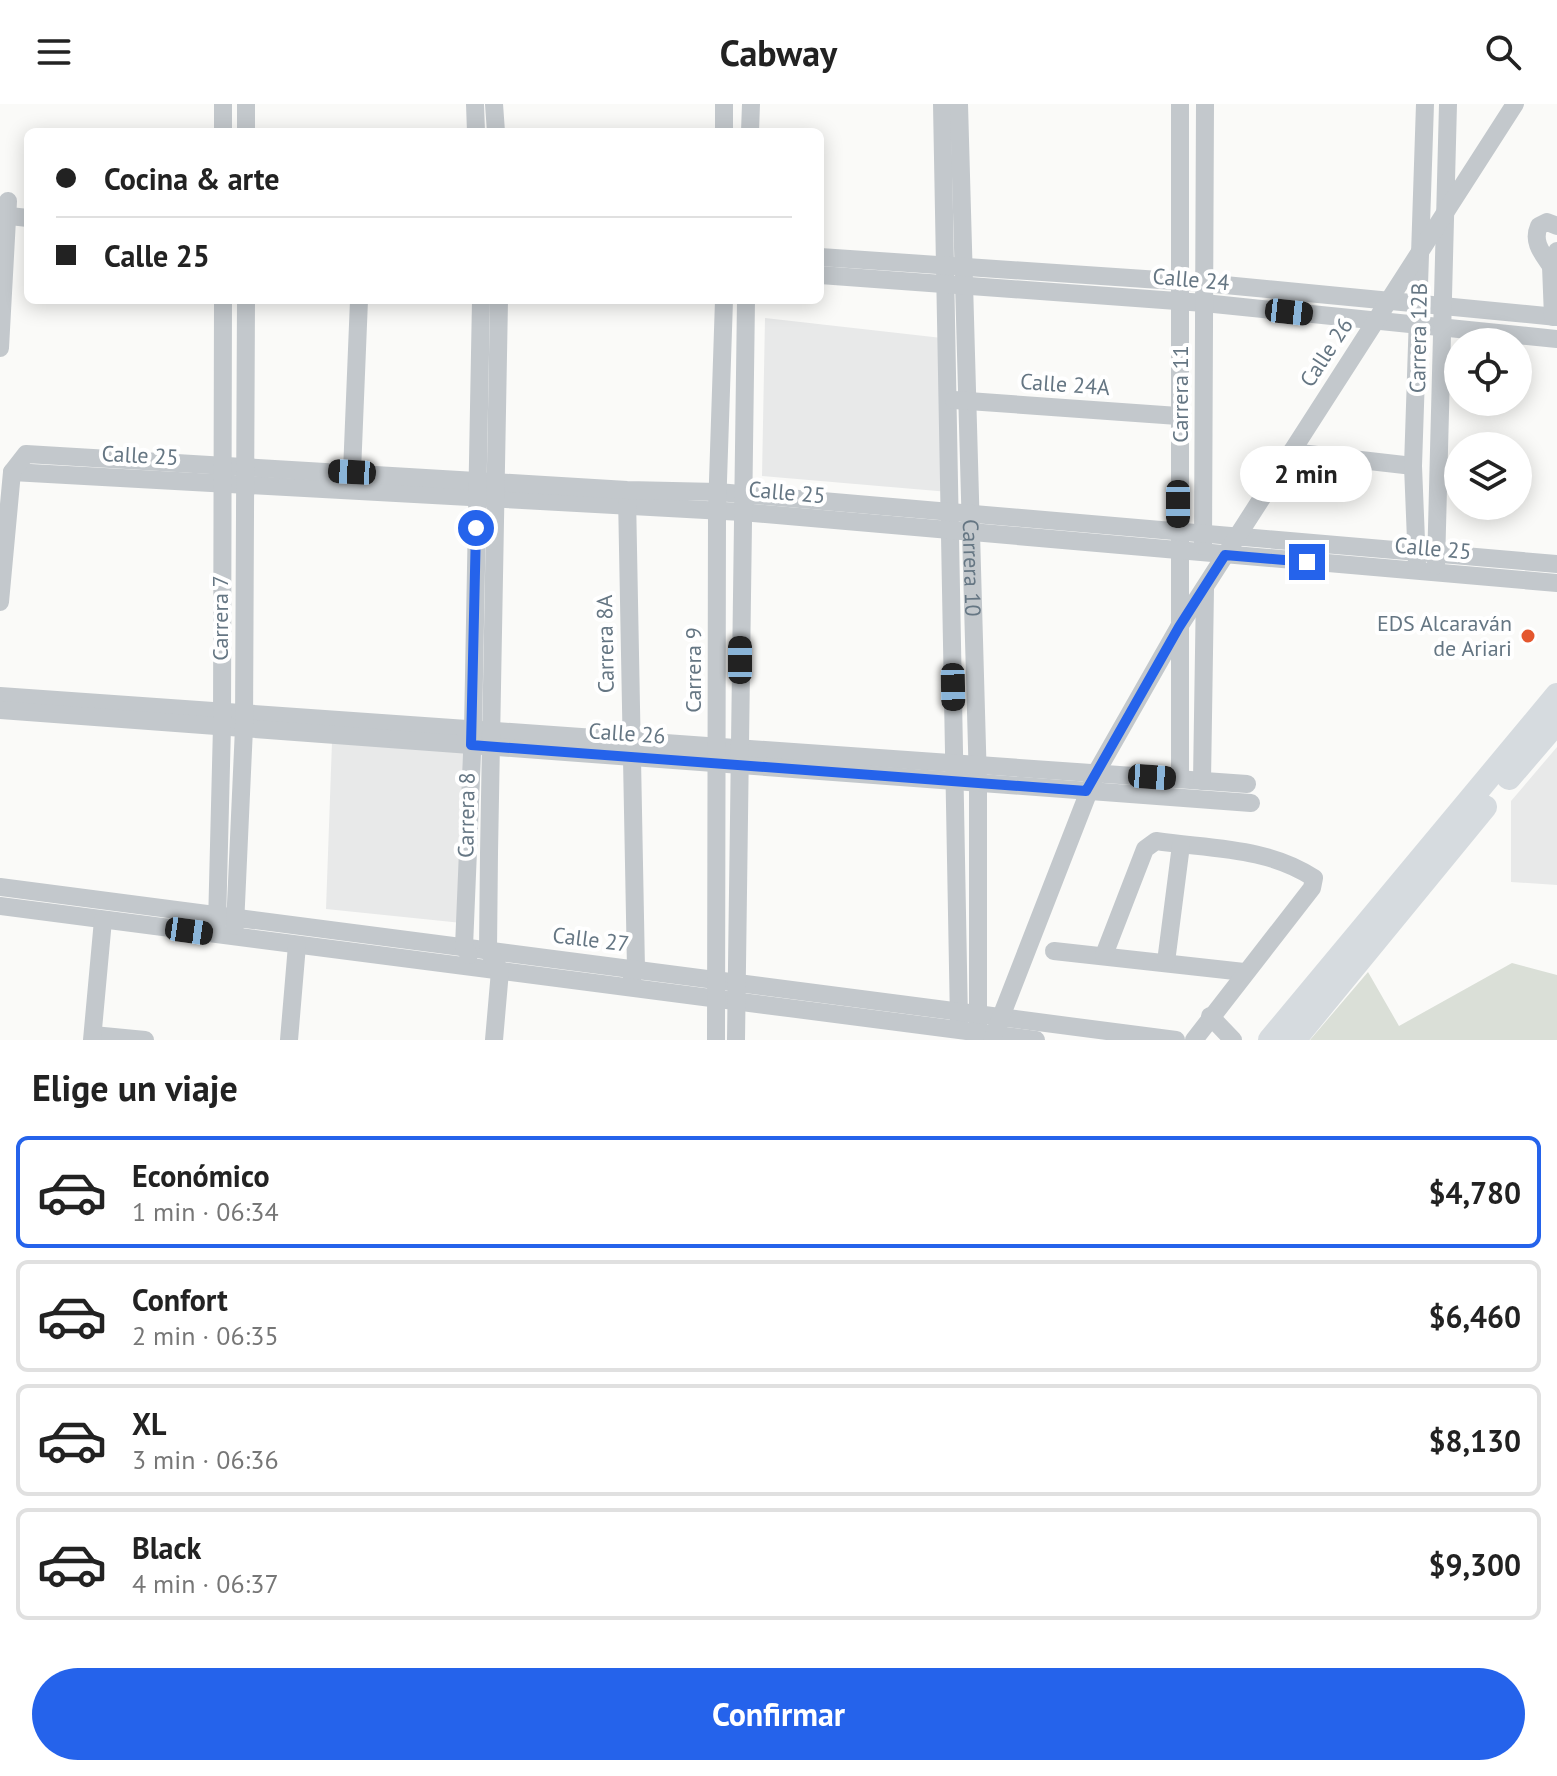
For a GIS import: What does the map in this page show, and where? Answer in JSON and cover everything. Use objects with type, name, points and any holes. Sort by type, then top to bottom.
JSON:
[{"type":"main road","points":[[1270,1040],[1557,695]]},
{"type":"main road","points":[[1294,1040],[1557,722]]},
{"type":"street","points":[[223,104],[223,128]]},
{"type":"street","points":[[246,104],[246,128]]},
{"type":"street","points":[[475,104],[476,128]]},
{"type":"street","points":[[494,104],[496,128]]},
{"type":"street","points":[[724,104],[724,128]]},
{"type":"street","points":[[750,128],[751,104]]},
{"type":"street","name":"Carrera 10","points":[[942,104],[945,275],[971,521],[978,774],[980,1026]]},
{"type":"street","name":"Carrera 10","points":[[959,104],[965,276],[950,521],[954,772],[980,1026]]},
{"type":"street","name":"Carrera 11","points":[[1180,104],[1180,779]]},
{"type":"street","name":"Carrera 11","points":[[1202,781],[1205,104]]},
{"type":"street","name":"Carrera 12B","points":[[1417,562],[1413,466],[1423,246],[1425,104]]},
{"type":"street","name":"Carrera 12B","points":[[1437,564],[1448,104]]},
{"type":"street","name":"Calle 26","points":[[1179,627],[1515,104]]},
{"type":"street","points":[[4,208],[24,203]]},
{"type":"street","points":[[4,208],[24,216]]},
{"type":"street","points":[[0,348],[4,208]]},
{"type":"street","points":[[1555,317],[1554,259],[1538,246],[1536,234],[1539,226],[1547,222],[1557,226]]},
{"type":"street","name":"Calle 24","points":[[824,258],[945,275]]},
{"type":"street","name":"Calle 24","points":[[824,275],[945,275],[1204,283],[1555,317]]},
{"type":"street","name":"Calle 24","points":[[965,276],[1179,302],[1557,339]]},
{"type":"street","name":"Carrera 7","points":[[223,304],[222,719],[226,936]]},
{"type":"street","name":"Carrera 7","points":[[226,916],[244,721],[246,304]]},
{"type":"street","points":[[352,472],[359,304]]},
{"type":"street","name":"Carrera 8","points":[[481,304],[487,480]]},
{"type":"street","name":"Carrera 8","points":[[464,947],[472,737],[499,304]]},
{"type":"street","name":"Carrera 9","points":[[716,1040],[718,501],[724,304]]},
{"type":"street","points":[[736,1040],[746,304]]},
{"type":"street","name":"Calle 24A","points":[[957,400],[1178,416]]},
{"type":"street","points":[[1291,452],[1413,466]]},
{"type":"street","name":"Calle 25","points":[[12,472],[26,454],[487,480],[627,498]]},
{"type":"street","points":[[0,602],[12,472]]},
{"type":"street","name":"Calle 25","points":[[12,472],[486,499],[718,501],[1204,544],[1236,538],[1557,583]]},
{"type":"street","name":"Carrera 8A","points":[[627,498],[636,969],[627,987]]},
{"type":"street","name":"Carrera 8","points":[[486,499],[492,739],[488,950]]},
{"type":"street","name":"Calle 25","points":[[1204,544],[1225,555],[1417,562]]},
{"type":"street","name":"Calle 25","points":[[1437,564],[1557,564]]},
{"type":"street","points":[[980,1026],[1086,791],[1179,627]]},
{"type":"street","points":[[952,636],[974,634]]},
{"type":"street","name":"Calle 26","points":[[0,696],[244,721],[978,774],[1086,791],[1251,803]]},
{"type":"street","name":"Calle 26","points":[[0,710],[222,719]]},
{"type":"street","name":"Calle 26","points":[[978,774],[1096,773],[1247,784]]},
{"type":"street","points":[[1104,955],[1145,849],[1156,841],[1264,854],[1292,863],[1314,878],[1312,888],[1194,1040]]},
{"type":"street","points":[[1166,962],[1181,845]]},
{"type":"street","name":"Calle 27","points":[[0,887],[636,969],[716,989],[980,1026],[1176,1040]]},
{"type":"street","name":"Calle 27","points":[[0,906],[627,987],[716,989]]},
{"type":"street","points":[[103,920],[92,1037],[145,1040]]},
{"type":"street","points":[[289,1040],[297,945]]},
{"type":"street","points":[[464,947],[477,968]]},
{"type":"street","points":[[488,950],[500,971],[494,1040]]},
{"type":"street","points":[[1054,951],[1244,972]]},
{"type":"street","points":[[1210,1016],[1233,1040]]},
{"type":"street","name":"Calle 27","points":[[980,1026],[1036,1040]]},
{"type":"shaded area","points":[[765,318],[942,338],[949,492],[762,476]]},
{"type":"shaded area","points":[[332,742],[466,753],[462,923],[326,909]]},
{"type":"shaded area","points":[[1557,747],[1557,885],[1511,882],[1511,801]]},
{"type":"shaded area","points":[[1512,963],[1557,975],[1557,1040],[1310,1040],[1368,972],[1399,1026]]},
{"type":"place","name":"EDS Alcaraván de Ariari","points":[[1528,636]]},
{"type":"route","points":[[476,528],[471,745],[1086,791],[1179,627],[1225,555],[1307,562]]}]
